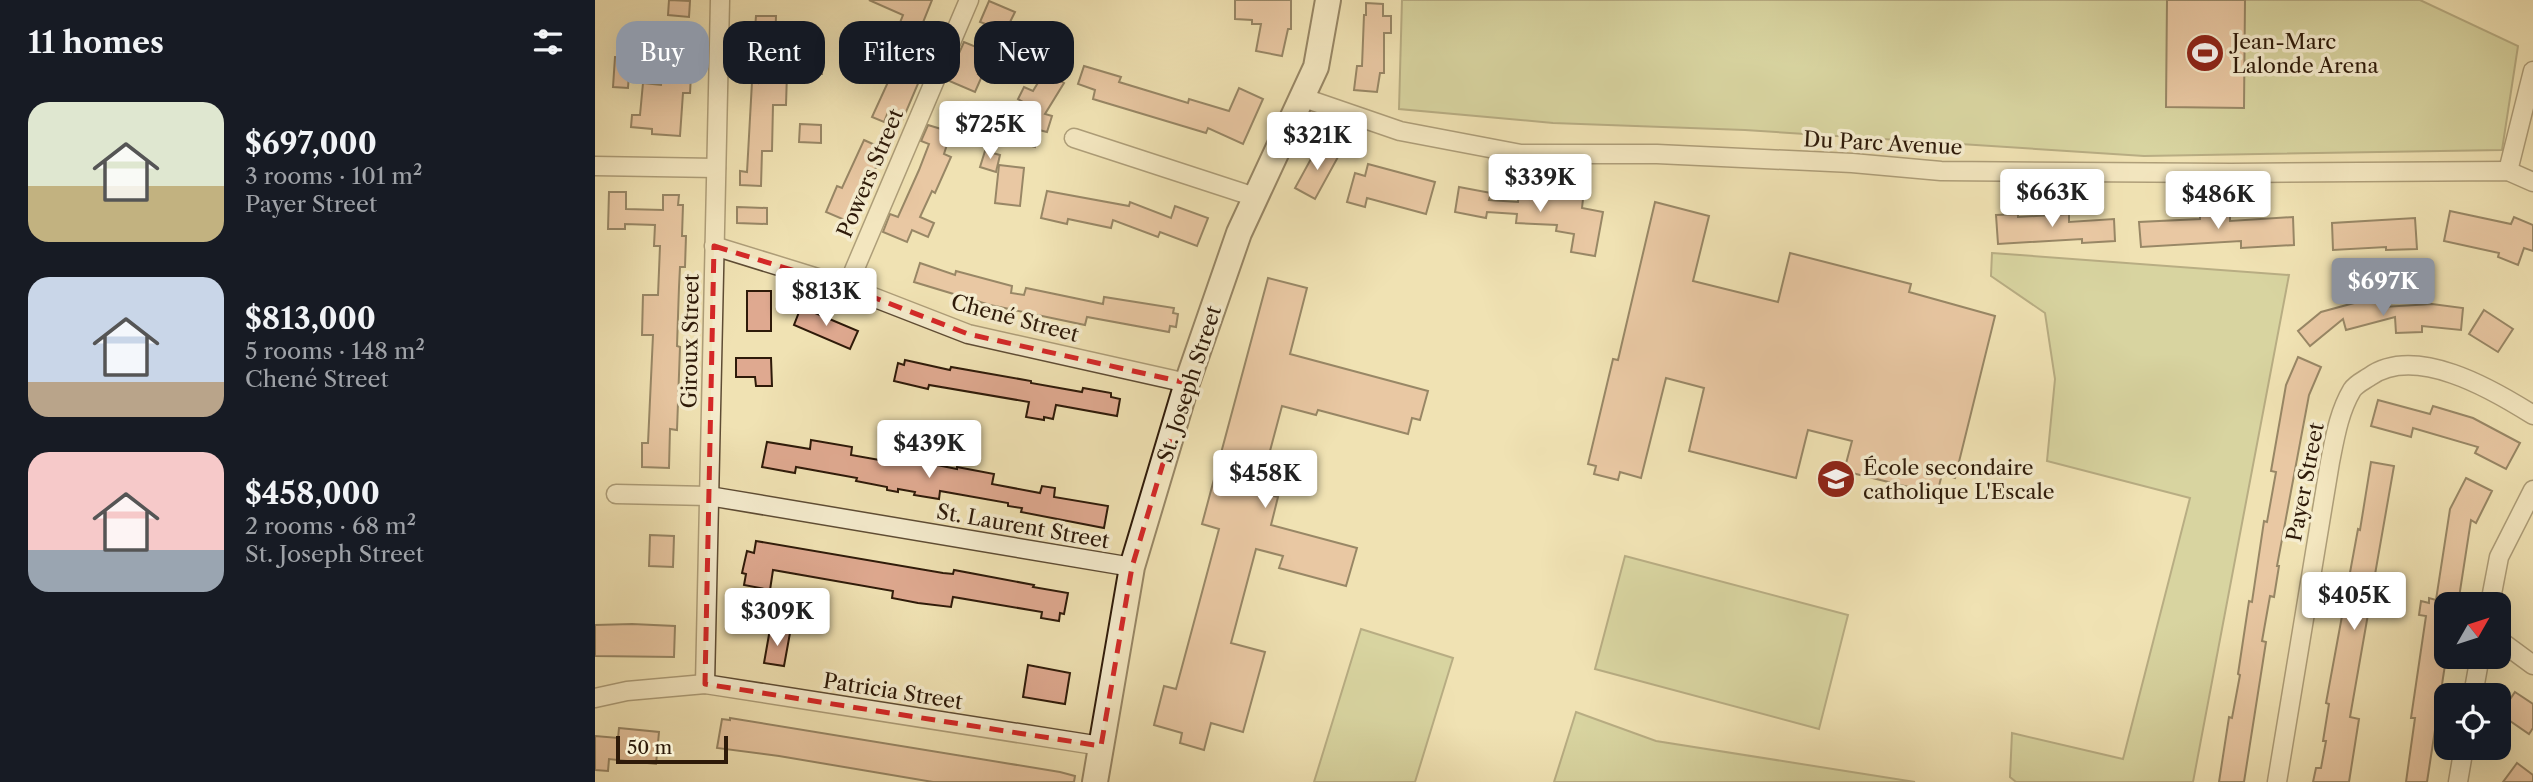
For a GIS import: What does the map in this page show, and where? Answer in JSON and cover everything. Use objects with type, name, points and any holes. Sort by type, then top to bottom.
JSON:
[{"type":"street","name":"Giroux Street","points":[[705,684],[720,0]]},
{"type":"street","name":"Powers Street","points":[[847,287],[969,0]]},
{"type":"street","name":"St. Joseph Street","points":[[1095,782],[1132,568],[1187,383],[1239,233],[1304,98],[1321,50],[1328,0]]},
{"type":"street","points":[[2533,71],[2508,171],[2533,182]]},
{"type":"street","name":"Du Parc Avenue","points":[[1304,98],[1400,131],[1521,154],[1657,154],[1852,163],[1941,171],[2508,171]]},
{"type":"street","points":[[1074,138],[1255,197]]},
{"type":"street","points":[[595,166],[716,168]]},
{"type":"street","name":"Chené Street","points":[[714,246],[847,287],[968,334],[1187,383]]},
{"type":"street","name":"Payer Street","points":[[2277,782],[2330,462],[2339,420],[2354,387],[2379,369],[2413,365],[2448,371],[2509,400],[2533,415]]},
{"type":"street","points":[[2492,592],[2499,557],[2533,489]]},
{"type":"street","name":"St. Laurent Street","points":[[616,494],[709,496],[1132,568]]},
{"type":"street","points":[[2511,649],[2533,665]]},
{"type":"street","name":"Patricia Street","points":[[595,698],[627,691],[705,684],[1101,746]]},
{"type":"street","points":[[2458,782],[2462,760]]},
{"type":"highlighted area","points":[[714,246],[847,287],[968,334],[1187,383],[1132,567],[1101,746],[705,684]]},
{"type":"green space","points":[[1402,0],[2420,0],[2518,46],[2502,150],[2144,156],[1745,130],[1553,123],[1399,109]]},
{"type":"green space","points":[[1992,253],[2289,275],[2193,782],[2016,782],[2010,777],[2012,733],[2123,759],[2190,498],[2047,461],[2055,379],[2045,313],[1991,276]]},
{"type":"green space","points":[[1625,556],[1848,615],[1819,729],[1595,669]]},
{"type":"green space","points":[[1361,629],[1453,658],[1415,782],[1314,782]]},
{"type":"green space","points":[[1576,712],[1656,741],[1915,782],[1554,782]]},
{"type":"building","points":[[669,0],[690,1],[689,17],[668,15]]},
{"type":"building","points":[[869,0],[932,0],[924,21],[901,21],[903,15]]},
{"type":"building","points":[[1235,0],[1291,0],[1291,29],[1288,29],[1282,56],[1256,51],[1261,24],[1252,24],[1252,20],[1235,19]]},
{"type":"building","name":"Jean-Marc Lalonde Arena","points":[[2167,0],[2245,0],[2244,108],[2166,107]]},
{"type":"building","points":[[989,1],[1015,12],[1010,21],[980,21]]},
{"type":"building","points":[[1366,3],[1383,4],[1383,16],[1391,16],[1391,33],[1384,33],[1384,73],[1380,73],[1377,92],[1354,90],[1357,66],[1362,66]]},
{"type":"building","points":[[756,16],[776,16],[776,21],[756,21]]},
{"type":"building","points":[[964,42],[974,46],[974,84],[978,84],[975,92],[956,84],[960,84],[960,51]]},
{"type":"building","points":[[616,57],[616,84],[628,84],[628,88],[613,87]]},
{"type":"building","points":[[1084,66],[1121,77],[1119,82],[1188,103],[1189,99],[1229,111],[1239,88],[1263,99],[1243,144],[1208,128],[1206,133],[1093,99],[1095,90],[1078,84]]},
{"type":"building","points":[[643,84],[690,84],[690,93],[683,93],[680,136],[652,134],[652,129],[631,127],[632,115],[640,115]]},
{"type":"building","points":[[752,84],[787,84],[786,105],[773,105],[772,151],[762,151],[761,186],[740,185],[740,171],[747,172]]},
{"type":"building","points":[[887,84],[918,84],[903,119],[888,112],[884,122],[872,117]]},
{"type":"building","points":[[1037,84],[1063,84],[1045,114],[1052,116],[1047,132],[1039,130],[1035,147],[1012,140],[1023,102],[1018,99],[1024,87],[1033,91]]},
{"type":"building","points":[[800,124],[821,125],[821,143],[799,142]]},
{"type":"building","points":[[928,125],[951,132],[944,154],[951,157],[935,193],[932,191],[920,217],[934,223],[928,237],[912,230],[907,242],[883,232],[890,214],[898,217],[919,170],[929,144],[921,141]]},
{"type":"building","points":[[864,140],[884,149],[854,224],[826,212],[837,186],[842,188]]},
{"type":"building","points":[[1318,146],[1338,157],[1315,199],[1295,188]]},
{"type":"building","points":[[985,151],[1000,155],[996,172],[980,167]]},
{"type":"building","points":[[1368,164],[1435,182],[1426,214],[1367,198],[1365,207],[1347,202],[1355,173],[1365,176]]},
{"type":"building","points":[[999,165],[1024,168],[1020,206],[995,203]]},
{"type":"building","points":[[1459,187],[1491,193],[1489,200],[1518,202],[1519,191],[1583,199],[1582,208],[1603,212],[1595,256],[1571,252],[1574,234],[1556,231],[1557,225],[1516,223],[1517,214],[1487,212],[1486,218],[1455,212]]},
{"type":"building","points":[[1047,191],[1129,206],[1130,202],[1171,218],[1175,206],[1208,218],[1197,246],[1160,232],[1158,237],[1113,220],[1111,228],[1068,219],[1067,224],[1041,218]]},
{"type":"building","points":[[609,192],[626,192],[626,209],[663,210],[663,195],[679,195],[678,205],[683,205],[682,236],[686,236],[685,267],[680,267],[679,287],[677,430],[670,429],[669,468],[642,467],[642,443],[648,443],[653,335],[642,335],[643,295],[658,295],[660,246],[654,246],[655,225],[625,224],[625,229],[608,229]]},
{"type":"building","points":[[1655,202],[1709,216],[1693,281],[1778,302],[1790,253],[1911,284],[1909,292],[1995,316],[1955,478],[1942,474],[1937,494],[1844,471],[1852,441],[1808,430],[1796,478],[1689,451],[1704,388],[1666,378],[1641,478],[1620,472],[1618,480],[1594,474],[1596,466],[1588,464],[1613,359],[1618,360]]},
{"type":"building","points":[[737,207],[767,208],[767,224],[737,223]]},
{"type":"building","points":[[2230,209],[2230,221],[2293,217],[2294,245],[2241,248],[2241,241],[2141,247],[2139,222],[2200,219],[2200,211]]},
{"type":"building","points":[[2450,211],[2511,224],[2514,217],[2533,225],[2533,251],[2524,248],[2518,265],[2498,257],[2499,253],[2444,241]]},
{"type":"building","points":[[2018,214],[2018,217],[2069,214],[2069,222],[2114,219],[2115,241],[2082,243],[2082,239],[1998,244],[1996,215]]},
{"type":"building","points":[[2415,218],[2417,249],[2386,250],[2386,247],[2333,250],[2332,223]]},
{"type":"building","points":[[920,263],[955,275],[956,271],[1012,286],[1011,293],[1024,295],[1026,288],[1103,304],[1104,297],[1174,308],[1173,313],[1178,314],[1176,327],[1170,326],[1169,332],[1087,317],[1085,325],[990,305],[914,282]]},
{"type":"building","points":[[1268,278],[1307,288],[1290,354],[1428,391],[1420,420],[1412,418],[1408,434],[1318,410],[1316,415],[1282,406],[1259,492],[1278,497],[1271,525],[1357,548],[1346,586],[1279,568],[1283,556],[1256,549],[1231,643],[1265,652],[1243,732],[1211,723],[1204,750],[1180,743],[1182,733],[1154,725],[1164,686],[1176,689],[1219,529],[1202,524]]},
{"type":"building","points":[[747,291],[771,291],[771,331],[747,331]]},
{"type":"building","points":[[2380,296],[2383,307],[2432,304],[2463,308],[2461,330],[2422,326],[2422,332],[2396,333],[2395,317],[2346,330],[2343,319],[2310,346],[2298,331],[2321,312]]},
{"type":"building","points":[[801,307],[858,331],[850,349],[794,325]]},
{"type":"building","points":[[2484,310],[2513,329],[2498,352],[2469,334]]},
{"type":"building","points":[[2298,357],[2321,367],[2309,395],[2277,566],[2274,597],[2270,596],[2262,641],[2266,642],[2244,782],[2219,782],[2229,717],[2232,718],[2240,675],[2238,674],[2249,601],[2252,602],[2264,521],[2267,522],[2276,472],[2271,471],[2286,385]]},
{"type":"building","points":[[736,358],[771,358],[772,386],[756,386],[755,377],[736,377]]},
{"type":"building","points":[[905,360],[1082,392],[1083,388],[1111,393],[1111,397],[1120,399],[1117,416],[1056,405],[1053,419],[1026,417],[1029,402],[929,385],[928,389],[894,381],[898,363],[904,365]]},
{"type":"building","points":[[2378,400],[2430,414],[2433,406],[2473,418],[2520,443],[2506,469],[2475,453],[2478,447],[2413,428],[2411,437],[2371,426]]},
{"type":"building","points":[[811,440],[852,447],[851,455],[891,462],[892,456],[994,474],[992,484],[1040,493],[1042,486],[1055,488],[1054,497],[1108,506],[1104,528],[1021,512],[1022,508],[1008,506],[1008,503],[940,491],[939,499],[898,489],[898,492],[887,490],[887,487],[856,481],[857,478],[796,467],[795,473],[762,467],[767,442],[810,449]]},
{"type":"building","points":[[2371,462],[2394,466],[2350,717],[2359,719],[2349,782],[2313,782],[2316,768],[2321,768],[2326,741],[2323,741],[2329,704],[2326,703]]},
{"type":"building","points":[[2466,478],[2492,491],[2476,523],[2471,520],[2460,592],[2437,592],[2450,509]]},
{"type":"building","points":[[650,535],[674,536],[673,567],[649,566]]},
{"type":"building","points":[[756,541],[943,573],[953,574],[954,570],[1068,593],[1064,614],[1060,613],[1059,621],[1041,618],[1042,612],[953,597],[951,607],[918,603],[892,598],[893,591],[773,570],[770,590],[744,585],[746,574],[742,573],[747,551],[754,553]]},
{"type":"building","points":[[2429,598],[2434,599],[2434,669],[2444,669],[2442,683],[2434,683],[2434,736],[2427,782],[2406,782],[2415,718],[2411,718],[2426,616],[2419,615],[2421,601],[2429,603]]},
{"type":"building","points":[[595,625],[675,626],[674,657],[595,656]]},
{"type":"building","points":[[770,629],[790,633],[784,666],[764,663]]},
{"type":"building","points":[[1028,665],[1070,673],[1065,704],[1023,697]]},
{"type":"building","points":[[2515,692],[2533,704],[2533,728],[2529,734],[2511,722],[2511,698]]},
{"type":"building","points":[[730,718],[1060,772],[1075,776],[1074,782],[933,782],[717,748],[722,719]]},
{"type":"building","points":[[619,728],[659,732],[656,764],[609,759],[608,771],[595,770],[595,736],[618,738]]},
{"type":"building","points":[[2517,763],[2533,775],[2533,782],[2503,782]]},
{"type":"place","name":"Jean-Marc Lalonde Arena","points":[[2205,53]]},
{"type":"place","name":"École secondaire catholique L'Escale","points":[[1836,479]]}]
